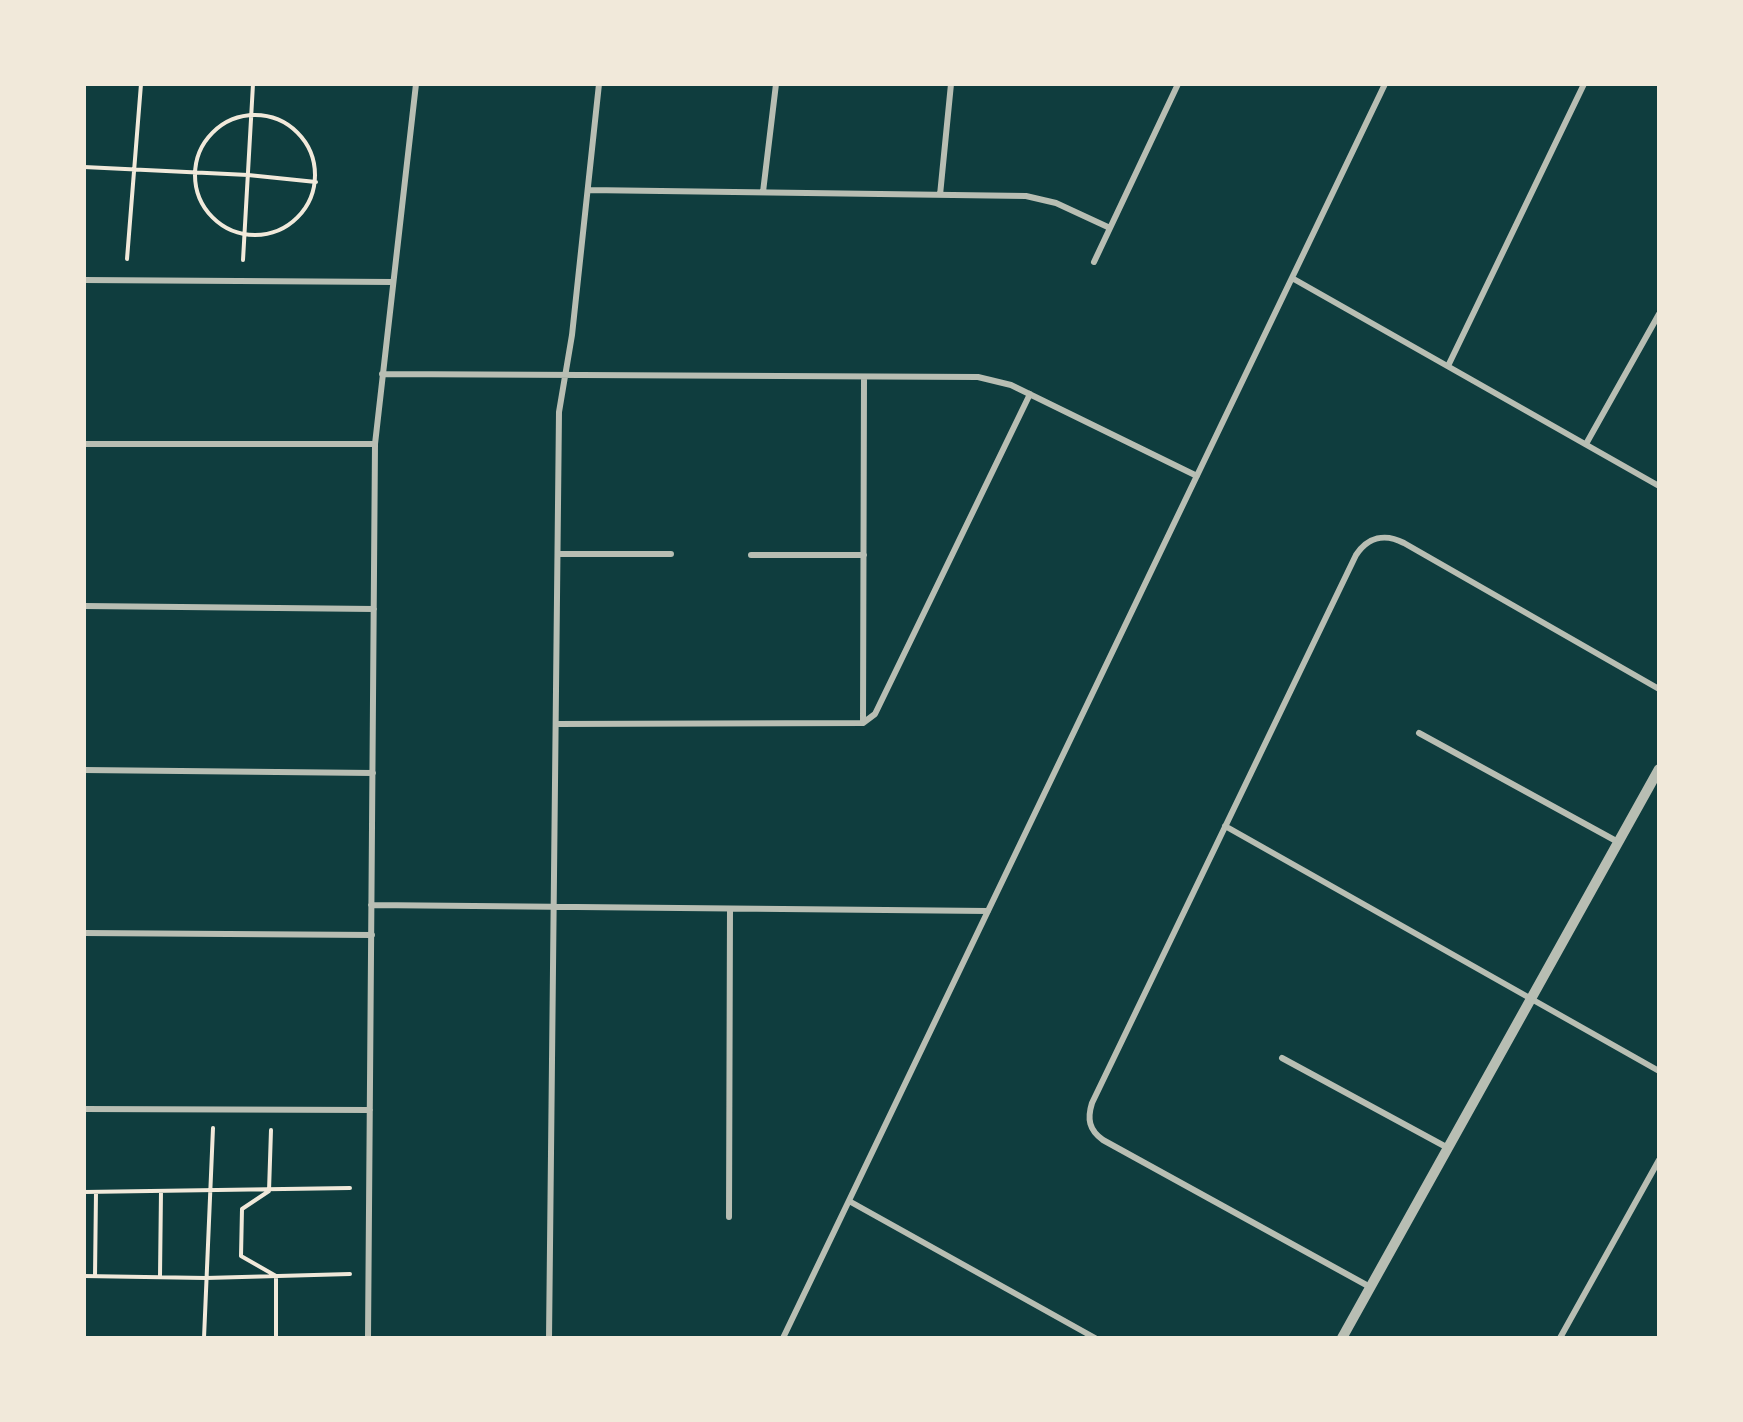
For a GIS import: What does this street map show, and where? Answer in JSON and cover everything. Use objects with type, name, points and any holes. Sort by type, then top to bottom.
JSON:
[{"type":"street","points":[[368,1338],[375,444],[416,84]]},
{"type":"street","points":[[549,1338],[559,412],[566,376],[599,84]]},
{"type":"street","points":[[764,192],[776,84]]},
{"type":"street","points":[[939,195],[951,84]]},
{"type":"street","points":[[1094,262],[1178,84]]},
{"type":"street","points":[[783,1338],[1385,84]]},
{"type":"street","points":[[1448,366],[1584,84]]},
{"type":"street","points":[[588,190],[939,195],[1041,199],[1110,228]]},
{"type":"street","points":[[1292,278],[1659,486]]},
{"type":"street","points":[[84,280],[393,282]]},
{"type":"street","points":[[1586,444],[1659,314]]},
{"type":"street","points":[[382,374],[978,377],[1000,381],[1030,394],[1197,476]]},
{"type":"street","points":[[863,723],[864,377]]},
{"type":"street","points":[[557,724],[863,723],[875,714],[1030,394]]},
{"type":"street","points":[[84,444],[375,444]]},
{"type":"street","points":[[1370,1287],[1103,1140],[1095,1134],[1090,1125],[1088,1114],[1092,1103],[1225,826],[1356,555],[1361,548],[1376,538],[1386,536],[1404,543],[1659,689]]},
{"type":"street","points":[[558,554],[671,554]]},
{"type":"street","points":[[751,555],[864,555]]},
{"type":"street","points":[[84,606],[374,609]]},
{"type":"street","points":[[1419,733],[1618,842]]},
{"type":"street","points":[[1342,1338],[1659,769]]},
{"type":"street","points":[[84,770],[373,773]]},
{"type":"street","points":[[1225,826],[1659,1071]]},
{"type":"street","points":[[371,905],[988,911]]},
{"type":"street","points":[[729,1217],[730,909]]},
{"type":"street","points":[[84,933],[372,935]]},
{"type":"street","points":[[1282,1058],[1448,1148]]},
{"type":"street","points":[[84,1108],[370,1110]]},
{"type":"street","points":[[1560,1338],[1659,1160]]},
{"type":"street","points":[[849,1201],[1095,1338]]},
{"type":"path","points":[[125,281],[141,84]]},
{"type":"path","points":[[240,281],[245,235],[253,84]]},
{"type":"path","points":[[251,114],[268,116],[284,122],[298,132],[308,145],[314,161],[316,182],[310,202],[297,220],[280,231],[259,236],[245,235],[219,225],[205,210],[196,190],[194,172],[199,153],[207,138],[219,126],[235,118],[251,114]]},
{"type":"path","points":[[84,167],[248,175],[316,182]]},
{"type":"path","points":[[204,1338],[213,1109]]},
{"type":"path","points":[[269,1191],[272,1110]]},
{"type":"path","points":[[84,1192],[269,1191],[369,1187]]},
{"type":"path","points":[[160,1276],[161,1191]]},
{"type":"path","points":[[269,1191],[242,1209],[241,1256],[276,1276]]},
{"type":"path","points":[[95,1276],[96,1192]]},
{"type":"path","points":[[84,1276],[206,1278],[368,1274]]},
{"type":"path","points":[[276,1276],[276,1338]]}]
